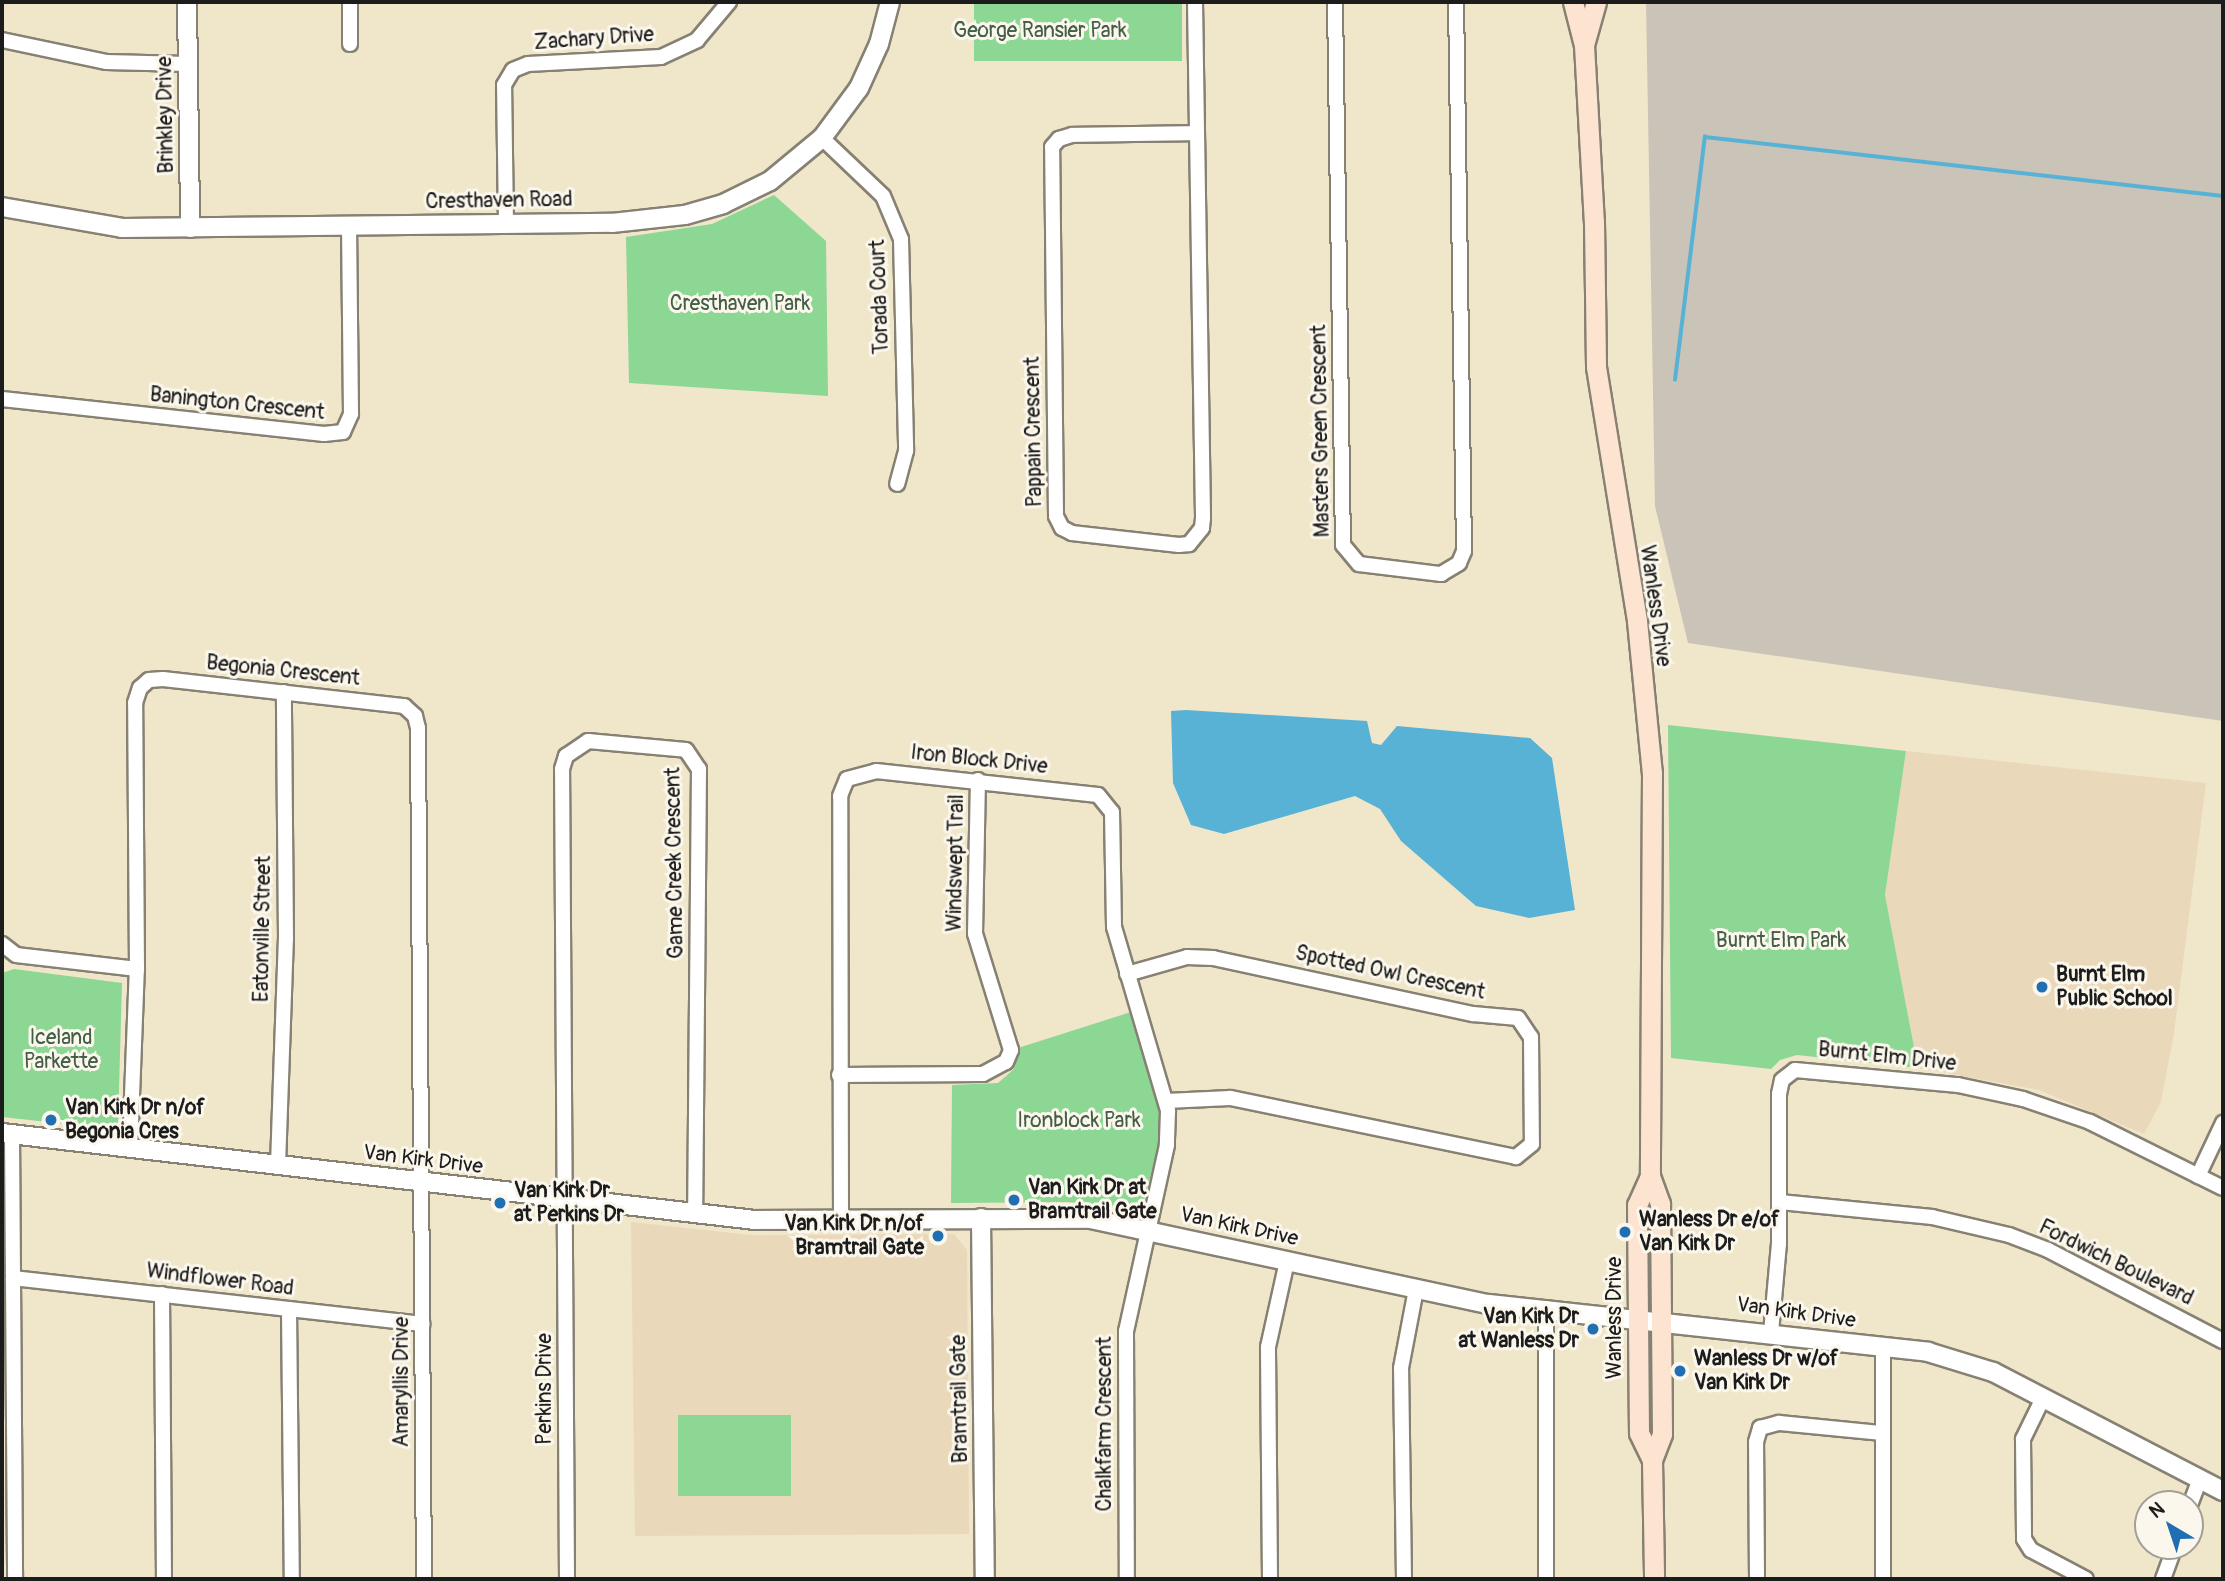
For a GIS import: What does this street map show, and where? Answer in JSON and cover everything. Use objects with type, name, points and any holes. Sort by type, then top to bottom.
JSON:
[{"type":"main road","name":"Wanless Drive","points":[[1573,2],[1584,45],[1594,222],[1596,367],[1637,621],[1652,773],[1650,1176],[1660,1204],[1662,1320],[1662,1434],[1652,1460],[1654,1579]]},
{"type":"main road","name":"Wanless Drive","points":[[1584,45],[1596,2]]},
{"type":"main road","name":"Wanless Drive","points":[[1650,1176],[1637,1205],[1639,1433],[1652,1460]]},
{"type":"street","name":"Brinkley Drive","points":[[187,2],[190,229]]},
{"type":"street","points":[[350,2],[350,44]]},
{"type":"street","name":"Zachary Drive","points":[[506,223],[504,85],[513,70],[528,64],[661,57],[697,40],[729,2]]},
{"type":"street","name":"Cresthaven Road","points":[[2,207],[122,228],[190,229],[656,220],[705,210],[770,181],[822,138],[868,70],[890,2]]},
{"type":"street","points":[[1195,2],[1197,133]]},
{"type":"street","name":"Masters Green Crescent","points":[[1335,2],[1343,545],[1359,564],[1441,573],[1459,563],[1464,551],[1456,2]]},
{"type":"street","points":[[2,40],[106,62],[188,64]]},
{"type":"street","name":"Pappain Crescent","points":[[1197,133],[1202,528],[1189,544],[1179,545],[1072,533],[1062,528],[1056,516],[1052,147],[1065,136],[1197,133]]},
{"type":"street","name":"Torada Court","points":[[822,138],[883,196],[901,239],[906,452],[897,484]]},
{"type":"street","name":"Banington Crescent","points":[[2,399],[324,434],[343,432],[351,414],[349,226]]},
{"type":"street","name":"Begonia Crescent","points":[[130,1148],[137,969],[135,703],[140,688],[157,679],[404,706],[417,722],[421,1184]]},
{"type":"street","name":"Eatonville Street","points":[[278,1165],[286,939],[284,692]]},
{"type":"street","name":"Game Creek Crescent","points":[[565,1199],[562,769],[566,757],[588,741],[686,750],[699,769],[695,1213]]},
{"type":"street","name":"Iron Block Drive","points":[[841,1219],[840,796],[847,779],[876,771],[1090,792],[1109,805],[1113,823],[1112,907],[1127,974],[1166,1101],[1167,1144],[1148,1230]]},
{"type":"street","name":"Windswept Trail","points":[[839,1075],[983,1074],[1006,1062],[1011,1049],[975,934],[978,780]]},
{"type":"street","points":[[2,944],[24,957],[137,969]]},
{"type":"street","name":"Spotted Owl Crescent","points":[[1127,974],[1187,957],[1213,958],[1473,1014],[1511,1016],[1526,1024],[1531,1037],[1532,1144],[1516,1157],[1230,1098],[1166,1101]]},
{"type":"street","name":"Burnt Elm Drive","points":[[1771,1333],[1780,1202],[1780,1087],[1785,1076],[1803,1069],[1958,1085],[2024,1099],[2090,1122],[2223,1188]]},
{"type":"street","points":[[2198,1176],[2223,1123]]},
{"type":"street","points":[[7,1134],[13,1278],[8,1416],[15,1579]]},
{"type":"street","name":"Van Kirk Drive","points":[[7,1134],[421,1184],[755,1220],[1066,1217],[1148,1230],[1489,1304],[1638,1317],[1882,1347],[1967,1361],[2223,1490]]},
{"type":"street","name":"Amaryllis Drive","points":[[421,1184],[424,1579]]},
{"type":"street","name":"Perkins Drive","points":[[565,1199],[567,1579]]},
{"type":"street","name":"Fordwich Boulevard","points":[[1780,1202],[1933,1217],[2009,1235],[2048,1250],[2223,1341]]},
{"type":"street","name":"Bramtrail Gate","points":[[981,1218],[985,1579]]},
{"type":"street","name":"Chalkfarm Crescent","points":[[1126,1579],[1125,1343],[1148,1230]]},
{"type":"street","points":[[1270,1579],[1268,1347],[1287,1261]]},
{"type":"street","name":"Windflower Road","points":[[13,1278],[422,1324]]},
{"type":"street","points":[[1404,1579],[1401,1368],[1416,1289]]},
{"type":"street","points":[[162,1294],[164,1579]]},
{"type":"street","points":[[1546,1308],[1546,1579]]},
{"type":"street","points":[[289,1309],[292,1579]]},
{"type":"street","points":[[1882,1347],[1883,1579]]},
{"type":"street","points":[[2043,1398],[2023,1439],[2024,1539],[2031,1550],[2086,1579]]},
{"type":"street","points":[[1757,1579],[1756,1442],[1760,1428],[1779,1423],[1881,1433]]},
{"type":"street","points":[[2196,1490],[2200,1479]]},
{"type":"street","points":[[2163,1579],[2170,1560]]},
{"type":"shaded area","points":[[1646,2],[2223,2],[2223,721],[1688,643],[1655,506]]},
{"type":"shaded area","name":"Burnt Elm Public School","points":[[1906,751],[2206,783],[2174,1033],[2161,1102],[2144,1134],[2039,1090],[1918,1068],[1885,895]]},
{"type":"shaded area","points":[[631,1222],[751,1235],[954,1234],[967,1250],[969,1534],[635,1536]]},
{"type":"green space","name":"George Ransier Park","points":[[974,2],[1182,2],[1182,61],[974,61]]},
{"type":"green space","name":"Cresthaven Park","points":[[774,195],[826,241],[828,396],[629,383],[626,237],[712,224]]},
{"type":"green space","name":"Burnt Elm Park","points":[[1668,725],[1906,751],[1885,895],[1918,1068],[1797,1055],[1780,1060],[1771,1069],[1671,1058]]},
{"type":"green space","name":"Iceland Parkette","points":[[14,969],[122,983],[118,1125],[112,1129],[2,1117],[2,973]]},
{"type":"green space","name":"Ironblock Park","points":[[1131,1012],[1160,1110],[1158,1147],[1142,1208],[1067,1202],[951,1203],[952,1085],[998,1083],[1014,1069],[1018,1048]]},
{"type":"green space","points":[[678,1415],[791,1415],[791,1496],[678,1496]]},
{"type":"water","points":[[1171,711],[1367,721],[1372,743],[1381,745],[1397,726],[1530,738],[1552,758],[1575,910],[1529,918],[1476,906],[1401,841],[1380,809],[1355,796],[1224,834],[1191,825],[1173,783]]},
{"type":"waterway","points":[[1675,380],[1705,137],[2223,196]]},
{"type":"place","name":"Burnt Elm Public School","points":[[2042,987]]},
{"type":"place","name":"Van Kirk Dr n/of Begonia Cres","points":[[51,1120]]},
{"type":"place","name":"Van Kirk Dr at Bramtrail Gate","points":[[1014,1200]]},
{"type":"place","name":"Van Kirk Dr at Perkins Dr","points":[[500,1203]]},
{"type":"place","name":"Wanless Dr e/of Van Kirk Dr","points":[[1625,1232]]},
{"type":"place","name":"Van Kirk Dr n/of Bramtrail Gate","points":[[938,1236]]},
{"type":"place","name":"Van Kirk Dr at Wanless Dr","points":[[1593,1329]]},
{"type":"place","name":"Wanless Dr w/of Van Kirk Dr","points":[[1680,1371]]}]
